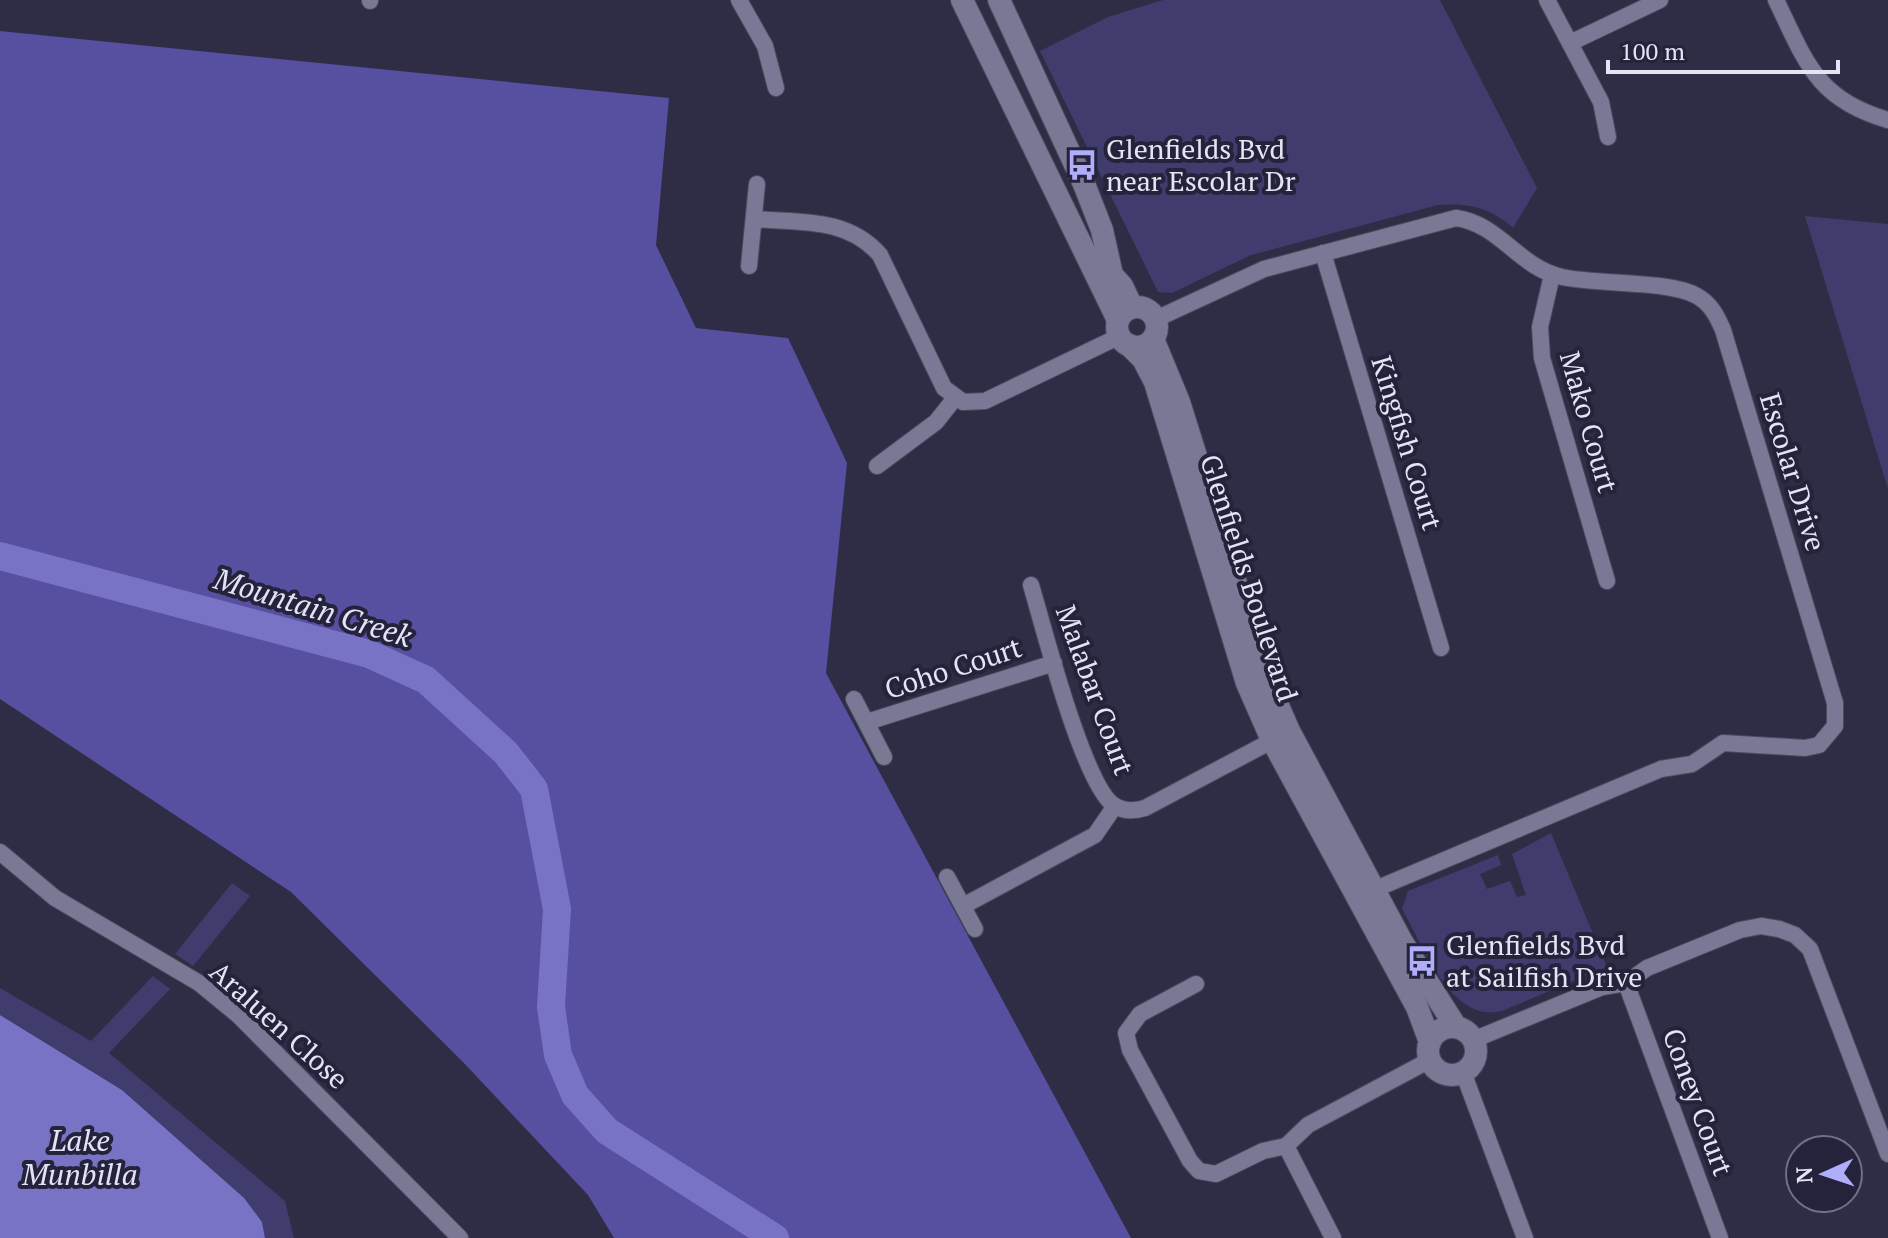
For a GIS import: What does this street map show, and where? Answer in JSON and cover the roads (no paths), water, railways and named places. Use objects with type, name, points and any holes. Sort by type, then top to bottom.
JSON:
[{"type":"street","points":[[739,0],[765,46],[776,88]]},
{"type":"street","name":"Glenfields Boulevard","points":[[962,0],[1155,382],[1247,683],[1281,736],[1365,893],[1417,1007],[1430,1051]]},
{"type":"street","name":"Glenfields Boulevard","points":[[999,0],[1102,230],[1112,275],[1122,286],[1125,327]]},
{"type":"street","points":[[1547,0],[1601,102],[1608,137]]},
{"type":"street","points":[[1570,43],[1660,0]]},
{"type":"street","points":[[1776,0],[1805,61],[1830,93],[1858,111],[1888,120]]},
{"type":"street","points":[[749,266],[757,184]]},
{"type":"street","name":"Escolar Drive","points":[[1155,329],[1252,273],[1456,218],[1483,226],[1525,261],[1552,275],[1687,292],[1713,310],[1723,330],[1835,703],[1835,726],[1819,745],[1805,748],[1723,743],[1692,764],[1661,769],[1365,893]]},
{"type":"street","points":[[754,219],[833,226],[865,239],[880,255],[944,388],[955,398],[969,403],[985,401],[1125,327],[1148,310],[1155,329],[1143,346],[1125,327]]},
{"type":"street","name":"Kingfish Court","points":[[1323,253],[1441,648]]},
{"type":"street","name":"Mako Court","points":[[1552,275],[1540,327],[1542,358],[1607,581]]},
{"type":"street","name":"Glenfields Boulevard","points":[[1155,329],[1265,676],[1281,736]]},
{"type":"street","points":[[877,466],[936,422],[955,398]]},
{"type":"street","name":"Malabar Court","points":[[1031,585],[1085,756],[1115,806],[1130,811],[1145,808],[1281,736]]},
{"type":"street","name":"Coho Court","points":[[867,722],[1054,663]]},
{"type":"street","name":"Coho Court","points":[[854,699],[884,757]]},
{"type":"street","points":[[963,906],[1095,835],[1115,806]]},
{"type":"street","name":"Araluen Close","points":[[0,852],[55,898],[199,983],[238,1015],[460,1238]]},
{"type":"street","points":[[947,877],[975,929]]},
{"type":"street","name":"Glenfields Boulevard","points":[[1365,893],[1465,1034]]},
{"type":"street","points":[[1196,984],[1140,1014],[1126,1033],[1130,1050],[1190,1161],[1199,1171],[1216,1174],[1254,1154],[1286,1146],[1308,1125],[1430,1051],[1440,1030],[1465,1034],[1602,987],[1626,983],[1647,968],[1740,930],[1761,926],[1795,935],[1810,949],[1888,1154]]},
{"type":"street","name":"Coney Court","points":[[1626,983],[1720,1238]]},
{"type":"street","points":[[1430,1051],[1441,1072],[1463,1072],[1474,1059],[1465,1034]]},
{"type":"street","points":[[1463,1072],[1525,1238]]},
{"type":"street","points":[[1286,1146],[1333,1238]]},
{"type":"water","name":"Lake Munbilla","points":[[0,1015],[122,1090],[244,1198],[262,1222],[265,1238],[0,1238]]},
{"type":"waterway","name":"Mountain Creek","points":[[0,556],[369,654],[426,680],[506,753],[534,789],[557,909],[551,1007],[558,1055],[575,1095],[607,1131],[775,1238]]},
{"type":"place","name":"Glenfields Bvd near Escolar Dr","points":[[1082,165]]},
{"type":"place","name":"Glenfields Bvd at Sailfish Drive","points":[[1422,961]]}]
